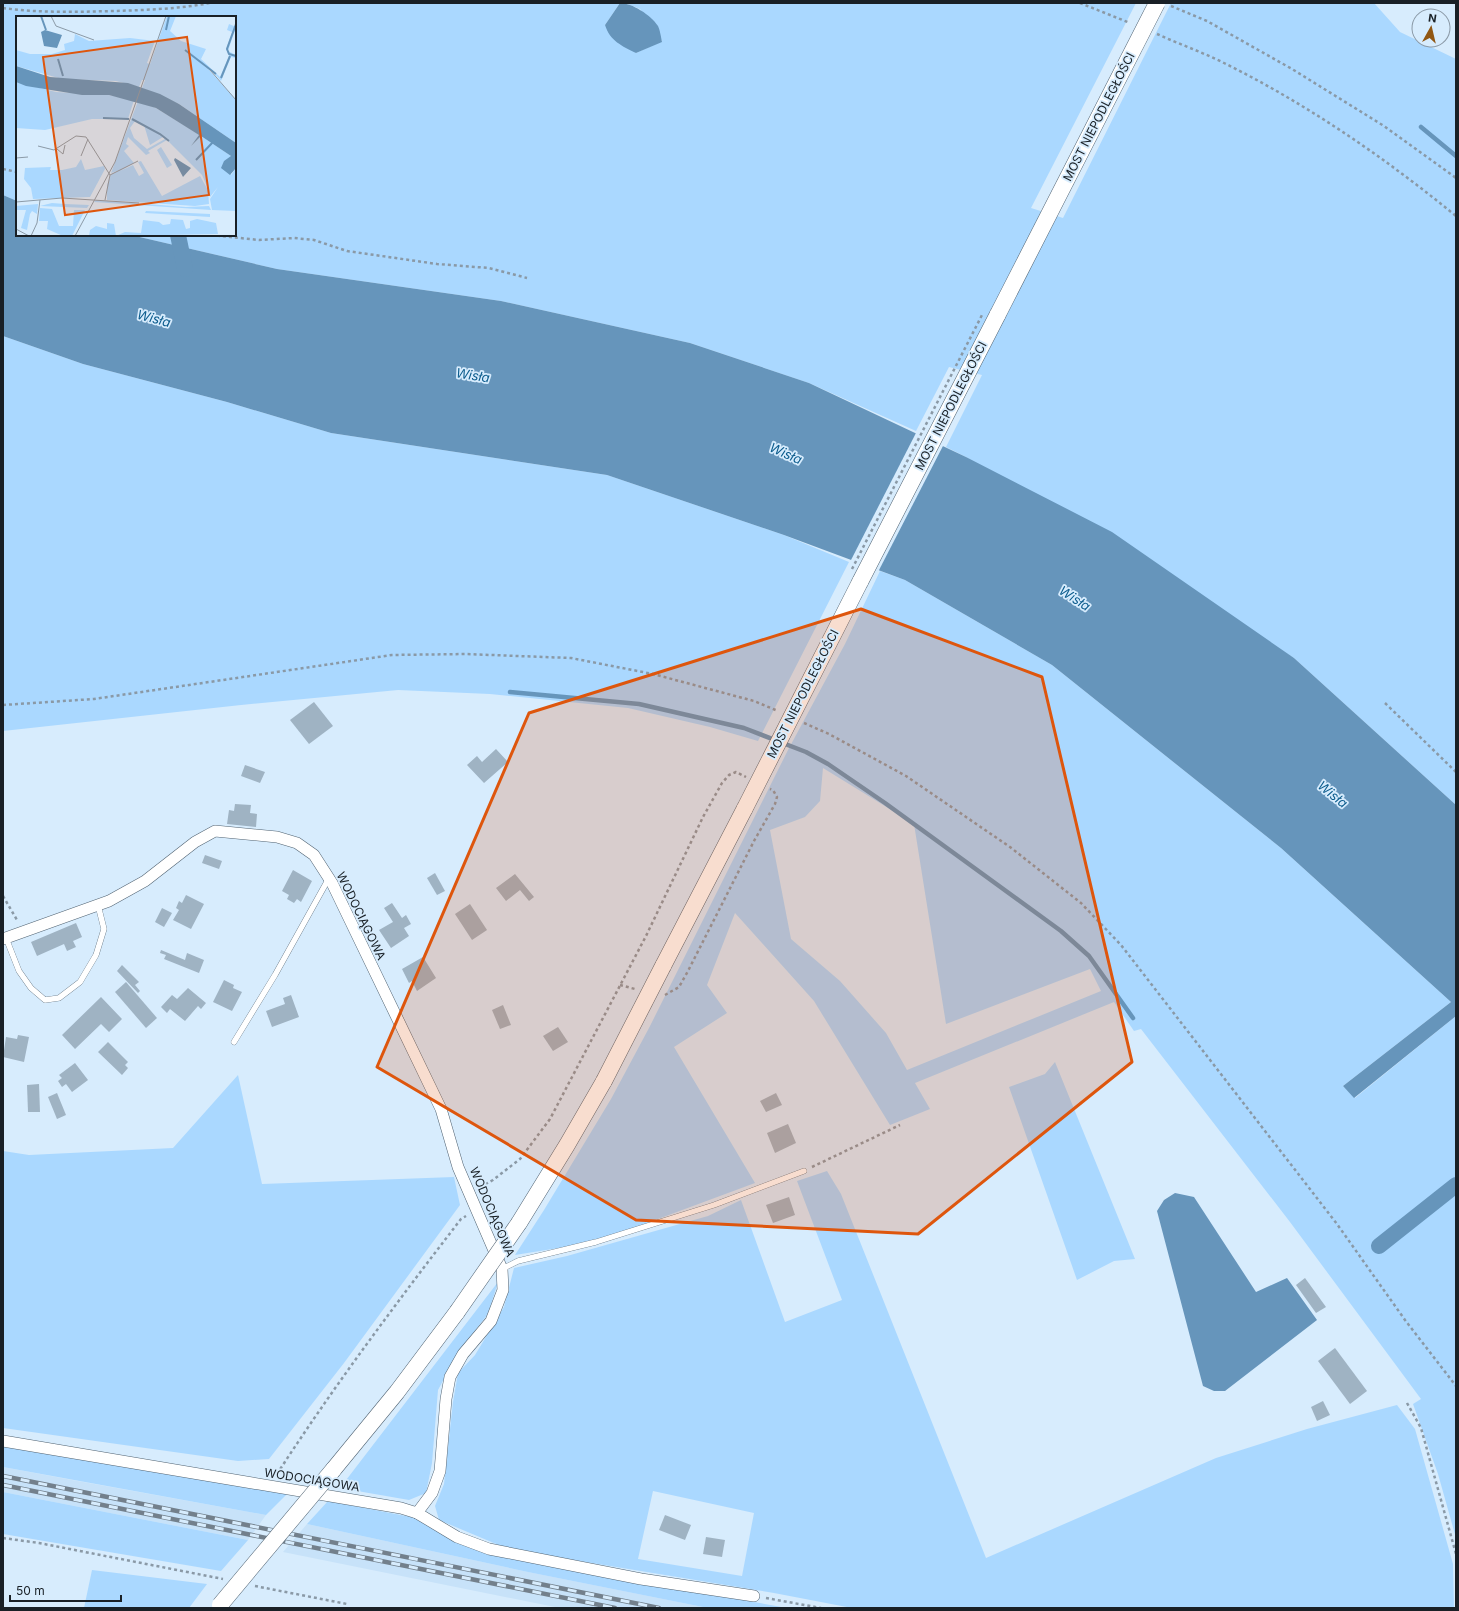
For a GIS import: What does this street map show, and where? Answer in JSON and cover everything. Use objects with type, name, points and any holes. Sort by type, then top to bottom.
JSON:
[{"type":"main road","name":"MOST NIEPODLEGŁOŚCI","points":[[219,1607],[397,1392],[457,1312],[518,1223],[567,1145],[604,1081],[1157,3]]},
{"type":"street","name":"WODOCIĄGOWA","points":[[3,1440],[269,1487],[401,1508],[417,1513],[432,1493],[440,1471],[446,1399],[450,1377],[463,1354],[491,1321],[503,1290],[502,1269],[458,1167],[441,1109],[329,878],[314,855],[297,843],[277,837],[215,831],[195,842],[145,881],[109,901],[4,938]]},
{"type":"street","points":[[417,1513],[457,1537],[489,1549],[641,1579],[754,1596]]},
{"type":"lane","points":[[234,1042],[275,975],[329,878]]},
{"type":"lane","points":[[4,938],[19,970],[31,988],[45,1000],[59,998],[80,982],[96,955],[104,929],[98,905]]},
{"type":"lane","points":[[502,1269],[518,1261],[596,1242],[714,1205],[804,1171]]},
{"type":"path","points":[[3,8],[25,11],[92,12],[145,10],[210,3]]},
{"type":"path","points":[[1080,3],[1137,26]]},
{"type":"path","points":[[1165,3],[1207,21],[1292,69],[1384,126],[1456,178]]},
{"type":"path","points":[[1128,28],[1132,22]]},
{"type":"path","points":[[1151,32],[1224,63],[1284,96],[1337,128],[1424,190],[1456,216]]},
{"type":"path","points":[[3,169],[16,172]]},
{"type":"path","points":[[221,236],[259,240],[294,238],[314,240],[347,251],[436,264],[489,268],[527,278]]},
{"type":"path","points":[[852,570],[982,315]]},
{"type":"path","points":[[3,705],[94,698],[392,655],[465,654],[571,658],[653,674],[754,701],[780,712],[782,705]]},
{"type":"path","points":[[1385,703],[1456,772]]},
{"type":"path","points":[[802,722],[829,734],[906,776],[1010,847],[1081,903],[1121,945],[1337,1224],[1404,1320],[1456,1386]]},
{"type":"path","points":[[743,782],[747,775]]},
{"type":"path","points":[[3,896],[24,931]]},
{"type":"path","points":[[804,1171],[900,1125]]},
{"type":"path","points":[[269,1487],[297,1443],[396,1303],[461,1219],[477,1209]]},
{"type":"path","points":[[1407,1403],[1421,1428],[1456,1554]]},
{"type":"path","points":[[3,1538],[39,1543],[224,1580]]},
{"type":"path","points":[[255,1586],[347,1604]]},
{"type":"path","points":[[754,1596],[821,1608]]},
{"type":"highlighted area","points":[[861,609],[1042,677],[1132,1062],[918,1234],[636,1220],[377,1067],[529,713]]},
{"type":"shaded area","points":[[3,3],[620,3],[605,25],[636,53],[662,41],[640,9],[625,3],[1136,3],[1031,208],[1063,218],[1171,3],[1374,3],[1400,32],[1411,37],[1411,48],[1433,48],[1456,59],[1456,805],[1294,658],[966,457],[946,447],[982,375],[949,367],[916,431],[809,383],[690,343],[501,301],[277,269],[135,236],[236,236],[236,16],[16,16],[16,201],[3,195]]},
{"type":"shaded area","points":[[3,336],[83,364],[227,402],[331,433],[607,475],[784,535],[849,562],[758,741],[710,727],[628,708],[490,694],[398,690],[241,705],[3,731]]},
{"type":"shaded area","points":[[880,571],[905,580],[1052,665],[1281,848],[1451,1002],[1343,1086],[1355,1098],[1456,1016],[1456,1538],[1438,1474],[1413,1404],[1421,1399],[1290,1222],[1141,1029],[1134,1031],[1114,1002],[915,1083],[930,1109],[890,1125],[814,1001],[735,913],[707,985],[727,1013],[674,1047],[755,1183],[596,1242],[515,1255],[611,1099],[649,1028],[788,750],[845,644]],"holes":[[[823,768],[914,824],[946,1024],[1090,969],[1101,991],[907,1070],[886,1033],[840,981],[791,939],[770,830],[805,817],[820,801]]]},
{"type":"shaded area","points":[[1055,1062],[1135,1259],[1114,1261],[1077,1280],[1009,1087],[1045,1074]]},
{"type":"shaded area","points":[[238,1075],[262,1184],[454,1177],[460,1205],[344,1363],[269,1459],[238,1461],[3,1428],[3,1151],[29,1155],[173,1148]]},
{"type":"shaded area","points":[[827,1171],[841,1194],[986,1558],[1216,1458],[1307,1429],[1397,1405],[1415,1429],[1453,1564],[1454,1608],[852,1608],[774,1593],[537,1554],[501,1546],[439,1520],[435,1506],[444,1484],[453,1402],[458,1373],[475,1355],[504,1307],[514,1268],[567,1256],[708,1216],[741,1200],[785,1322],[842,1300],[797,1181]],"holes":[[[653,1491],[754,1513],[742,1576],[638,1559]]]},
{"type":"shaded area","points":[[498,1282],[488,1314],[459,1351],[438,1390],[432,1463],[426,1493],[409,1500],[340,1488]]},
{"type":"shaded area","points":[[3,1439],[291,1490],[266,1515],[3,1467]]},
{"type":"shaded area","points":[[3,1467],[266,1515],[248,1540],[3,1492]]},
{"type":"shaded area","points":[[3,1492],[248,1540],[221,1571],[3,1534]]},
{"type":"shaded area","points":[[328,1501],[411,1517],[486,1554],[787,1608],[708,1608],[528,1572],[307,1524]]},
{"type":"shaded area","points":[[307,1524],[528,1572],[708,1608],[560,1608],[283,1552]]},
{"type":"shaded area","points":[[92,1570],[207,1584],[189,1608],[84,1608]]},
{"type":"water","points":[[620,3],[635,7],[651,18],[658,26],[662,42],[636,53],[613,39],[607,31],[605,25]]},
{"type":"water","name":"Wisła","points":[[3,195],[16,201],[16,236],[135,236],[277,269],[501,301],[690,343],[809,383],[966,457],[1112,532],[1294,658],[1456,805],[1456,1016],[1354,1098],[1343,1086],[1451,1002],[1281,848],[1052,665],[905,580],[784,535],[607,475],[331,433],[227,402],[83,364],[3,336]]},
{"type":"water","points":[[1175,1193],[1194,1197],[1256,1292],[1287,1278],[1317,1320],[1225,1391],[1214,1391],[1203,1386],[1157,1211],[1164,1200]]},
{"type":"pier","points":[[917,431],[944,444],[878,572],[850,562]]},
{"type":"building","points":[[314,702],[333,726],[309,744],[290,720]]},
{"type":"building","points":[[496,749],[508,762],[484,783],[467,765],[477,756],[482,762]]},
{"type":"building","points":[[245,765],[265,772],[260,783],[241,776]]},
{"type":"building","points":[[235,804],[251,805],[250,813],[257,814],[256,827],[227,824],[229,810],[234,811]]},
{"type":"building","points":[[205,855],[222,861],[219,869],[202,863]]},
{"type":"building","points":[[293,870],[312,881],[301,902],[297,899],[294,903],[287,899],[289,895],[282,891]]},
{"type":"building","points":[[435,873],[445,891],[437,895],[427,878]]},
{"type":"building","points":[[515,874],[534,897],[529,901],[520,890],[506,901],[496,888]]},
{"type":"building","points":[[186,895],[204,904],[191,929],[173,920],[179,910],[176,908],[179,901],[182,903]]},
{"type":"building","points":[[392,903],[402,918],[406,915],[411,924],[404,928],[409,936],[391,948],[379,930],[393,922],[384,908]]},
{"type":"building","points":[[470,904],[487,930],[472,940],[455,914]]},
{"type":"building","points":[[162,908],[172,913],[164,927],[155,922]]},
{"type":"building","points":[[76,923],[82,937],[73,941],[76,947],[67,951],[64,944],[37,956],[31,942]]},
{"type":"building","points":[[161,950],[185,960],[187,953],[204,960],[199,973],[164,959],[166,955],[160,953]]},
{"type":"building","points":[[423,957],[436,978],[417,991],[412,981],[409,983],[402,969]]},
{"type":"building","points":[[122,965],[139,982],[135,985],[140,991],[138,993],[117,971]]},
{"type":"building","points":[[224,980],[234,985],[233,988],[242,992],[232,1011],[213,1002]]},
{"type":"building","points":[[126,982],[157,1018],[146,1028],[115,992]]},
{"type":"building","points":[[188,988],[206,1003],[201,1009],[198,1006],[185,1021],[170,1009],[167,1013],[161,1007],[172,995],[177,999]]},
{"type":"building","points":[[291,995],[299,1017],[272,1027],[266,1011],[285,1004],[283,998]]},
{"type":"building","points":[[101,997],[122,1019],[109,1032],[101,1024],[75,1049],[62,1035]]},
{"type":"building","points":[[503,1005],[511,1025],[500,1029],[492,1010]]},
{"type":"building","points":[[558,1027],[568,1042],[553,1051],[543,1036]]},
{"type":"building","points":[[18,1035],[29,1037],[24,1062],[3,1057],[6,1037],[17,1039]]},
{"type":"building","points":[[108,1042],[128,1062],[125,1065],[128,1068],[122,1075],[98,1052]]},
{"type":"building","points":[[75,1063],[88,1080],[72,1092],[66,1084],[62,1087],[58,1081],[62,1078],[59,1075]]},
{"type":"building","points":[[39,1084],[40,1112],[28,1112],[27,1085]]},
{"type":"building","points":[[57,1093],[66,1115],[57,1119],[48,1097]]},
{"type":"building","points":[[776,1093],[782,1105],[766,1112],[760,1101]]},
{"type":"building","points":[[788,1124],[796,1143],[775,1153],[767,1133]]},
{"type":"building","points":[[789,1197],[795,1215],[773,1223],[766,1205]]},
{"type":"building","points":[[1305,1278],[1326,1307],[1316,1313],[1296,1285]]},
{"type":"building","points":[[1335,1348],[1367,1391],[1350,1404],[1318,1361]]},
{"type":"building","points":[[1323,1401],[1330,1415],[1317,1421],[1311,1407]]},
{"type":"building","points":[[665,1515],[691,1525],[685,1540],[659,1530]]},
{"type":"building","points":[[706,1537],[725,1540],[722,1557],[703,1554]]},
{"type":"waterway","points":[[1421,127],[1456,156]]},
{"type":"waterway","points":[[178,236],[185,269]]},
{"type":"waterway","points":[[510,692],[639,704],[744,728],[806,752],[828,764],[885,803],[1061,931],[1089,956],[1133,1018]]},
{"type":"waterway","points":[[1379,1246],[1456,1185]]},
{"type":"railway","points":[[3,1476],[659,1608]]},
{"type":"railway","points":[[3,1485],[615,1608]]}]
